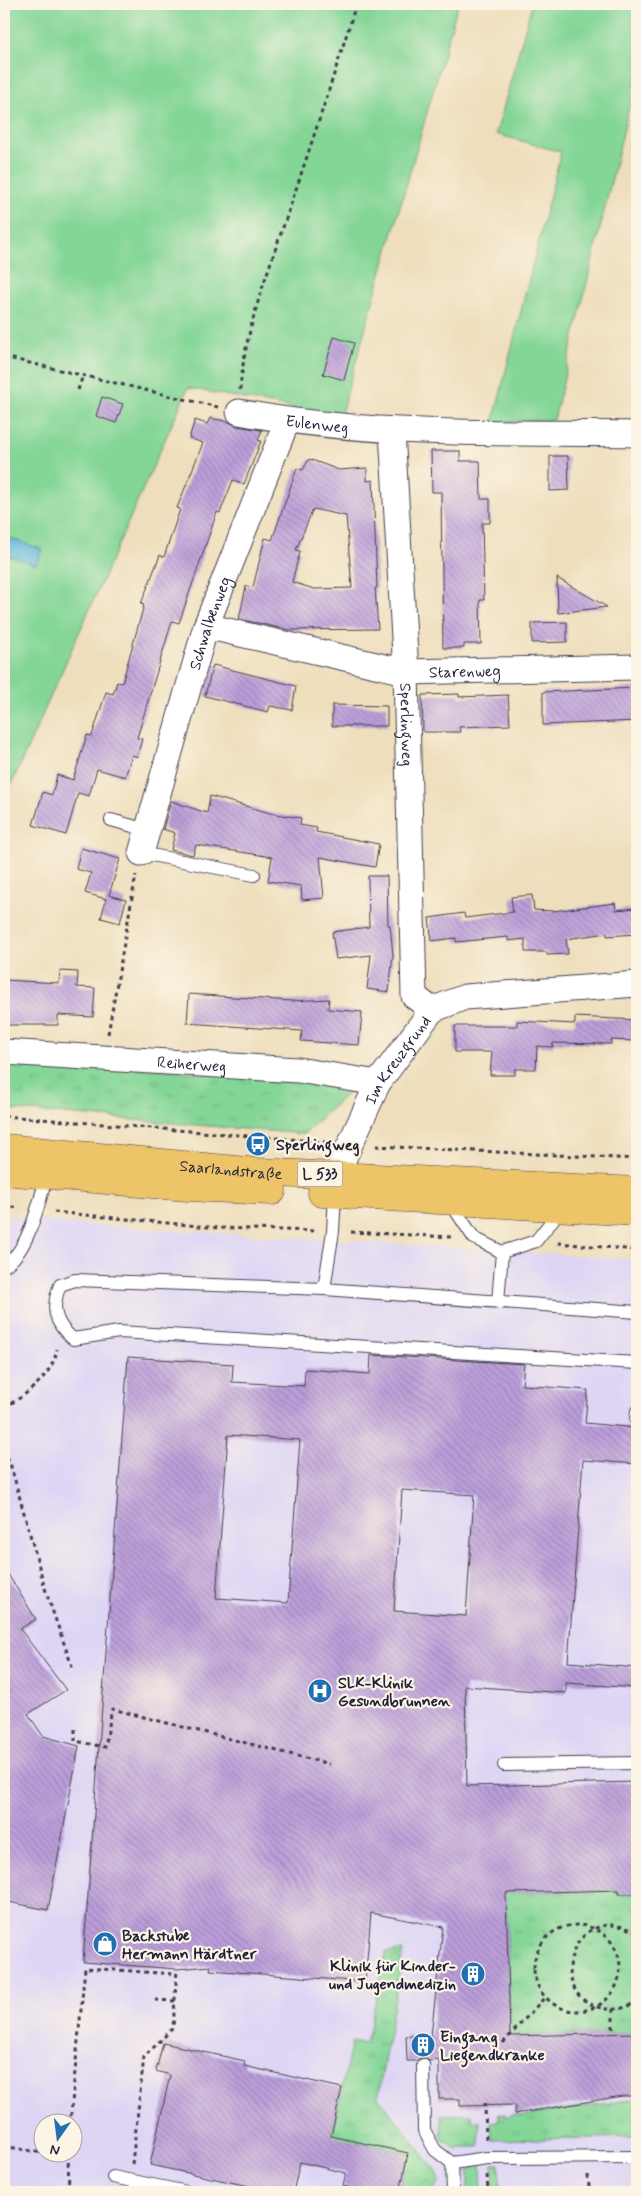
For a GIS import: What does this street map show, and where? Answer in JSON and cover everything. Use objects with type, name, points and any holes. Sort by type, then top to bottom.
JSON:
[{"type":"main road","name":"Saarlandstraße","points":[[4,1148],[257,1172],[450,1202],[637,1212]]},
{"type":"main road","name":"Saarlandstraße","points":[[4,1172],[187,1187],[335,1184],[637,1191]]},
{"type":"street","name":"Eulenweg","points":[[238,412],[287,421],[392,431],[637,434]]},
{"type":"street","name":"Schwalbenweg","points":[[144,841],[206,626],[287,421]]},
{"type":"street","name":"Sperlingweg","points":[[392,431],[406,672],[414,996],[432,1010]]},
{"type":"street","name":"Starenweg","points":[[206,626],[406,672],[637,667]]},
{"type":"street","name":"Im Kreuzgrund","points":[[335,1184],[348,1144],[378,1083],[432,1010],[465,997],[637,984]]},
{"type":"street","name":"Reiherweg","points":[[4,1052],[298,1070],[378,1083]]},
{"type":"lane","points":[[111,820],[144,841],[254,874]]},
{"type":"lane","points":[[4,1266],[9,1263],[24,1242],[37,1210],[47,1175]]},
{"type":"lane","points":[[324,1289],[333,1231],[335,1184]]},
{"type":"lane","points":[[450,1202],[474,1238],[502,1252],[536,1241],[562,1208]]},
{"type":"lane","points":[[498,1302],[502,1252]]},
{"type":"lane","points":[[637,1312],[324,1289],[75,1280],[60,1285],[54,1300],[60,1328],[73,1339],[119,1332],[637,1363]]},
{"type":"lane","points":[[504,1765],[637,1763]]},
{"type":"lane","points":[[423,2066],[424,2130],[434,2150],[452,2163],[486,2158],[637,2157]]},
{"type":"lane","points":[[452,2163],[453,2192]]},
{"type":"lane","points":[[113,2177],[187,2192]]},
{"type":"path","points":[[4,357],[238,412],[242,363],[257,304],[324,109],[356,4]]},
{"type":"path","points":[[78,390],[83,375]]},
{"type":"path","points":[[103,1058],[144,841]]},
{"type":"path","points":[[4,1116],[348,1144],[637,1158]]},
{"type":"path","points":[[4,1407],[38,1383],[56,1360],[60,1328]]},
{"type":"path","points":[[4,1450],[10,1463],[46,1595],[73,1669]]},
{"type":"path","points":[[75,1729],[76,1741],[105,1746],[112,1709],[329,1764]]},
{"type":"path","points":[[596,2007],[577,1992],[572,1981],[569,1969],[570,1957],[575,1945],[593,1929],[604,1925],[616,1925],[637,1933]]},
{"type":"path","points":[[596,2007],[614,1990],[620,1967],[612,1944],[604,1935],[593,1929],[581,1926],[558,1930],[548,1937],[540,1947],[534,1970],[536,1982],[546,1997],[558,2006],[573,2011],[596,2007],[613,2009],[626,2007],[637,2001]]},
{"type":"path","points":[[71,2114],[86,1968],[176,1974]]},
{"type":"path","points":[[130,2180],[144,2057],[173,2028],[177,1969]]},
{"type":"path","points":[[503,2043],[546,1997]]},
{"type":"path","points":[[155,2000],[175,2001]]},
{"type":"path","points":[[613,2009],[613,2033]]},
{"type":"path","points":[[4,2146],[32,2151]]},
{"type":"path","points":[[67,2164],[69,2192]]},
{"type":"shaded area","name":"SLK-Klinik Gesundbrunnen","points":[[4,1215],[73,1224],[637,1259],[637,2192],[4,2192]]},
{"type":"green space","points":[[4,4],[458,4],[340,417],[188,388],[4,801]]},
{"type":"green space","points":[[532,4],[637,4],[637,74],[554,420],[493,422],[561,152],[496,134]]},
{"type":"green space","points":[[4,1056],[355,1086],[304,1134],[4,1109]]},
{"type":"green space","points":[[619,1890],[619,1894],[637,1894],[637,2033],[516,2036],[503,2043],[509,2029],[510,2020],[506,1900],[500,1893]]},
{"type":"green space","points":[[403,1951],[378,2097],[437,2172],[440,2181],[431,2192],[400,2192],[408,2153],[353,2141],[329,2146],[352,2041],[366,2044],[386,1953]]},
{"type":"green space","points":[[637,2099],[637,2137],[492,2140],[491,2122],[498,2121],[499,2114],[506,2114],[507,2117],[518,2113],[519,2116]]},
{"type":"green space","points":[[472,2114],[473,2122],[480,2122],[479,2147],[459,2147],[457,2149],[442,2139],[441,2115]]},
{"type":"green space","points":[[493,2164],[499,2164],[500,2190],[560,2189],[560,2192],[494,2192]]},
{"type":"green space","points":[[481,2165],[482,2192],[468,2192],[468,2171],[472,2167]]},
{"type":"water","points":[[9,538],[42,549],[36,565],[4,554]]},
{"type":"building","points":[[334,337],[354,343],[344,380],[323,374]]},
{"type":"building","points":[[102,397],[123,404],[116,423],[96,416]]},
{"type":"building","points":[[210,418],[229,422],[237,426],[262,430],[258,440],[261,441],[244,484],[233,480],[220,513],[217,512],[179,623],[172,621],[137,738],[142,739],[137,757],[132,755],[125,777],[97,769],[89,796],[78,793],[66,835],[33,825],[43,792],[52,795],[57,775],[73,780],[87,735],[92,736],[106,692],[113,694],[117,682],[122,683],[144,605],[141,604],[160,555],[164,557],[180,509],[177,508],[203,443],[189,438],[195,420],[207,424]]},
{"type":"building","points":[[431,451],[460,451],[460,461],[480,461],[481,499],[490,499],[490,523],[482,523],[484,600],[480,600],[481,644],[464,644],[464,648],[443,648],[441,492],[432,492]]},
{"type":"building","points":[[550,456],[568,456],[569,490],[550,491]]},
{"type":"building","points":[[309,459],[339,470],[367,468],[367,481],[373,480],[377,588],[375,588],[378,629],[289,630],[239,619],[246,586],[253,587],[265,538],[272,540],[297,468],[303,470]],"holes":[[[313,509],[346,516],[352,588],[314,589],[292,582],[300,551],[296,550]]]},
{"type":"building","points":[[557,578],[607,607],[558,613]]},
{"type":"building","points":[[567,622],[567,642],[532,643],[532,623]]},
{"type":"building","points":[[213,665],[296,686],[292,710],[270,706],[268,712],[205,696]]},
{"type":"building","points":[[637,688],[637,721],[543,725],[543,692]]},
{"type":"building","points":[[459,694],[459,697],[508,695],[510,725],[459,727],[460,732],[423,732],[422,695]]},
{"type":"building","points":[[332,705],[387,706],[387,726],[332,726]]},
{"type":"building","points":[[210,796],[270,813],[301,818],[300,825],[317,828],[316,832],[379,844],[375,867],[320,857],[324,898],[302,900],[301,886],[268,881],[272,857],[196,845],[193,855],[171,850],[175,833],[163,829],[171,801],[207,813]]},
{"type":"building","points":[[81,848],[120,859],[109,895],[126,900],[120,923],[101,918],[106,899],[85,893],[91,873],[76,869]]},
{"type":"building","points":[[368,876],[387,876],[388,925],[390,925],[393,955],[389,992],[367,989],[371,955],[336,959],[332,932],[369,927]]},
{"type":"building","points":[[532,895],[534,910],[553,911],[615,903],[616,910],[637,908],[637,934],[607,936],[607,933],[566,939],[568,954],[547,955],[547,952],[525,952],[525,939],[508,941],[508,937],[456,942],[456,938],[432,941],[429,918],[464,913],[465,918],[513,912],[511,897]]},
{"type":"building","points":[[60,971],[78,972],[77,987],[95,988],[93,1017],[58,1015],[58,1025],[4,1025],[4,980],[59,983]]},
{"type":"building","points":[[189,994],[292,1001],[329,999],[328,1009],[362,1012],[359,1045],[301,1041],[302,1031],[187,1023]]},
{"type":"building","points":[[575,1017],[637,1020],[637,1041],[611,1040],[611,1044],[553,1043],[553,1047],[537,1046],[536,1069],[515,1069],[515,1075],[490,1075],[492,1052],[455,1052],[455,1026],[517,1026],[517,1021],[575,1024]]},
{"type":"building","points":[[371,1355],[524,1364],[522,1385],[588,1390],[585,1423],[637,1428],[637,1464],[583,1460],[568,1662],[637,1668],[637,1688],[566,1683],[566,1693],[465,1686],[467,1786],[637,1782],[637,1894],[619,1894],[619,1890],[506,1893],[510,2036],[637,2033],[637,2096],[622,2096],[515,2114],[515,2105],[460,2106],[460,2099],[439,2099],[439,2060],[430,2061],[422,2057],[416,2061],[407,2061],[406,2036],[431,2036],[443,1927],[371,1913],[365,1982],[210,1970],[211,1966],[177,1969],[83,1962],[128,1357],[233,1364],[232,1382],[304,1386],[305,1369],[370,1374]],"holes":[[[228,1435],[300,1440],[288,1603],[216,1598]],[[402,1490],[474,1495],[466,1616],[394,1611]]]},
{"type":"building","points":[[4,1568],[36,1619],[20,1629],[66,1690],[28,1714],[43,1736],[79,1746],[48,1910],[4,1901]]},
{"type":"building","points":[[163,2043],[245,2061],[244,2066],[342,2088],[331,2136],[408,2153],[400,2192],[371,2192],[343,2186],[346,2173],[300,2162],[293,2192],[277,2192],[150,2165],[170,2075],[156,2071]]},
{"type":"place","name":"Sperlingweg","points":[[258,1144]]},
{"type":"place","name":"SLK-Klinik Gesundbrunnen","points":[[320,1691]]},
{"type":"place","name":"Backstube Hermann Härdtner","points":[[105,1944]]},
{"type":"place","name":"Klinik für Kinder- und Jugendmedizin","points":[[473,1974]]},
{"type":"place","name":"Eingang Liegendkranke","points":[[423,2045]]}]
